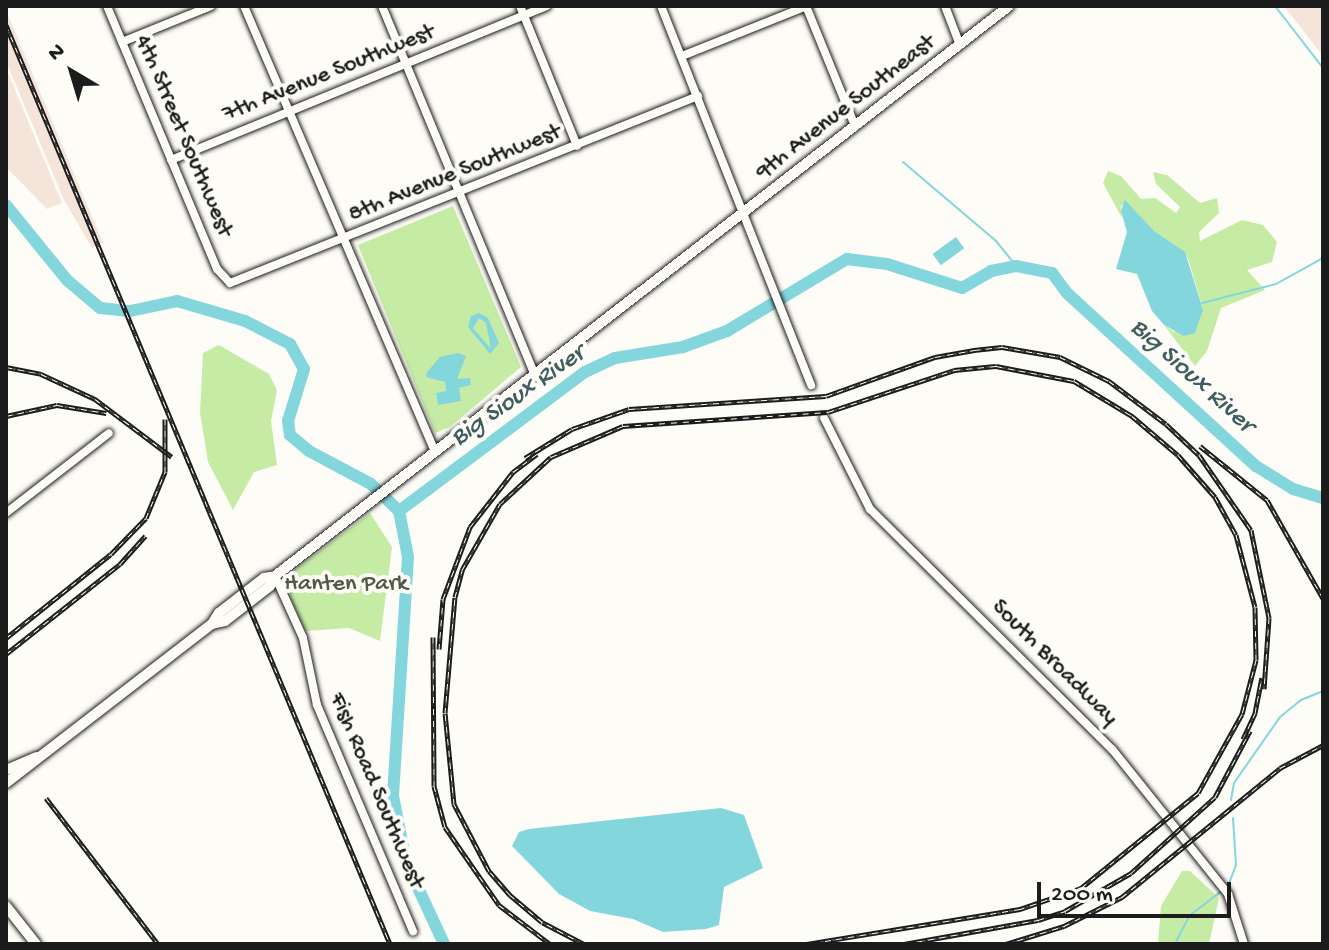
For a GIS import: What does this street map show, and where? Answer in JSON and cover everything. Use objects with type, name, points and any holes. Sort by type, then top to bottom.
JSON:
[{"type":"main road","name":"9th Avenue Southeast","points":[[41,755],[212,624],[225,621],[270,586],[275,576],[1009,6]]},
{"type":"main road","points":[[6,770],[41,755]]},
{"type":"main road","points":[[6,783],[41,755]]},
{"type":"main road","points":[[6,906],[36,944]]},
{"type":"street","name":"4th Street Southwest","points":[[107,6],[225,280]]},
{"type":"street","points":[[122,42],[211,6]]},
{"type":"street","points":[[244,6],[435,451]]},
{"type":"street","points":[[382,6],[535,375]]},
{"type":"street","points":[[520,6],[577,146]]},
{"type":"street","name":"7th Avenue Southwest","points":[[171,160],[547,6]]},
{"type":"street","points":[[661,6],[811,385]]},
{"type":"street","points":[[682,56],[806,6],[855,126]]},
{"type":"street","points":[[945,6],[960,45]]},
{"type":"street","name":"8th Avenue Southwest","points":[[225,280],[241,282],[698,96]]},
{"type":"street","name":"South Broadway","points":[[824,418],[870,509],[1112,749],[1222,885],[1228,894],[1244,944]]},
{"type":"street","points":[[6,513],[109,433]]},
{"type":"street","name":"Fish Road Southwest","points":[[275,576],[303,638],[317,705],[413,931]]},
{"type":"shaded area","points":[[1284,6],[1323,6],[1323,56]]},
{"type":"shaded area","points":[[6,10],[103,243],[92,248],[64,200],[6,61]]},
{"type":"shaded area","points":[[6,68],[62,203],[47,209],[6,167]]},
{"type":"green space","points":[[1108,171],[1121,176],[1141,199],[1155,198],[1176,213],[1180,207],[1156,184],[1153,172],[1167,175],[1200,203],[1217,198],[1219,213],[1199,232],[1200,241],[1242,220],[1263,225],[1277,242],[1272,262],[1247,270],[1265,290],[1221,308],[1207,351],[1195,366],[1164,325],[1174,332],[1203,310],[1188,258],[1121,205],[1122,218],[1103,183]]},
{"type":"green space","points":[[453,206],[521,367],[450,427],[435,433],[358,245]]},
{"type":"green space","points":[[219,345],[269,374],[277,390],[271,421],[277,465],[254,472],[233,510],[208,462],[200,413],[203,353]]},
{"type":"green space","name":"Hanten Park","points":[[370,513],[392,547],[380,641],[349,628],[305,631],[283,579]]},
{"type":"green space","points":[[1182,871],[1190,871],[1219,898],[1209,944],[1158,944],[1161,906]]},
{"type":"water","points":[[1125,200],[1154,231],[1185,252],[1203,310],[1195,333],[1184,336],[1164,325],[1152,311],[1137,274],[1116,269],[1127,232],[1121,211]]},
{"type":"water","points":[[956,237],[964,248],[941,265],[933,254]]},
{"type":"water","points":[[479,313],[488,318],[499,343],[490,354],[468,327],[471,316]],"holes":[[[479,318],[486,323],[491,349],[473,328]]]},
{"type":"water","points":[[458,353],[466,356],[457,379],[470,378],[471,385],[459,388],[461,401],[438,405],[436,393],[446,391],[445,382],[426,377],[427,372],[440,357]]},
{"type":"water","points":[[721,808],[744,815],[763,868],[724,887],[719,925],[706,929],[663,932],[633,919],[590,911],[559,894],[512,846],[519,832],[529,829]]},
{"type":"waterway","points":[[1275,6],[1323,68]]},
{"type":"waterway","points":[[903,162],[996,241],[1016,266]]},
{"type":"waterway","name":"Big Sioux River","points":[[6,205],[67,280],[100,308],[130,311],[177,301],[245,321],[290,344],[304,369],[288,421],[290,435],[309,451],[371,484],[399,511]]},
{"type":"waterway","points":[[1202,303],[1276,284],[1323,258]]},
{"type":"waterway","name":"Big Sioux River","points":[[399,511],[585,372],[615,358],[683,347],[727,331],[847,259],[887,264],[962,288],[991,271],[1016,266],[1052,273],[1068,294],[1256,466],[1293,489],[1323,498]]},
{"type":"waterway","points":[[399,511],[408,557],[393,796],[406,862],[444,944]]},
{"type":"waterway","points":[[1231,800],[1234,783],[1280,717],[1301,700],[1323,691]]},
{"type":"waterway","points":[[1228,886],[1236,865],[1233,818]]},
{"type":"waterway","points":[[1175,944],[1189,916],[1223,890]]},
{"type":"railway","points":[[6,25],[390,944]]},
{"type":"railway","points":[[525,458],[572,429],[629,409],[826,396],[935,357],[974,350],[1002,347],[1060,357],[1109,381],[1166,424],[1199,455],[1251,530],[1269,618],[1264,689]]},
{"type":"railway","points":[[584,944],[542,922],[510,895],[489,871],[454,804],[445,713],[455,597],[462,570],[500,504],[551,457],[623,426],[828,412],[954,370],[996,366],[1074,381],[1132,416],[1178,455],[1215,497],[1236,535],[1255,607],[1256,660],[1242,714],[1198,793],[1081,888],[1020,909],[807,944]]},
{"type":"railway","points":[[6,367],[41,374],[95,399],[172,457]]},
{"type":"railway","points":[[6,416],[57,405],[106,413]]},
{"type":"railway","points":[[6,638],[111,554],[146,518],[165,472],[165,419]]},
{"type":"railway","points":[[1200,446],[1267,500],[1323,598]]},
{"type":"railway","points":[[439,649],[443,599],[470,527],[513,472],[537,454]]},
{"type":"railway","points":[[6,654],[120,564],[145,536]]},
{"type":"railway","points":[[433,637],[434,786],[445,827],[499,905],[550,944]]},
{"type":"railway","points":[[1243,739],[1255,713],[1262,678]]},
{"type":"railway","points":[[904,944],[1038,920],[1065,911],[1131,873],[1215,797],[1250,731]]},
{"type":"railway","points":[[1006,944],[1064,926],[1122,897],[1280,768],[1323,745]]},
{"type":"railway","points":[[46,798],[158,944]]}]
